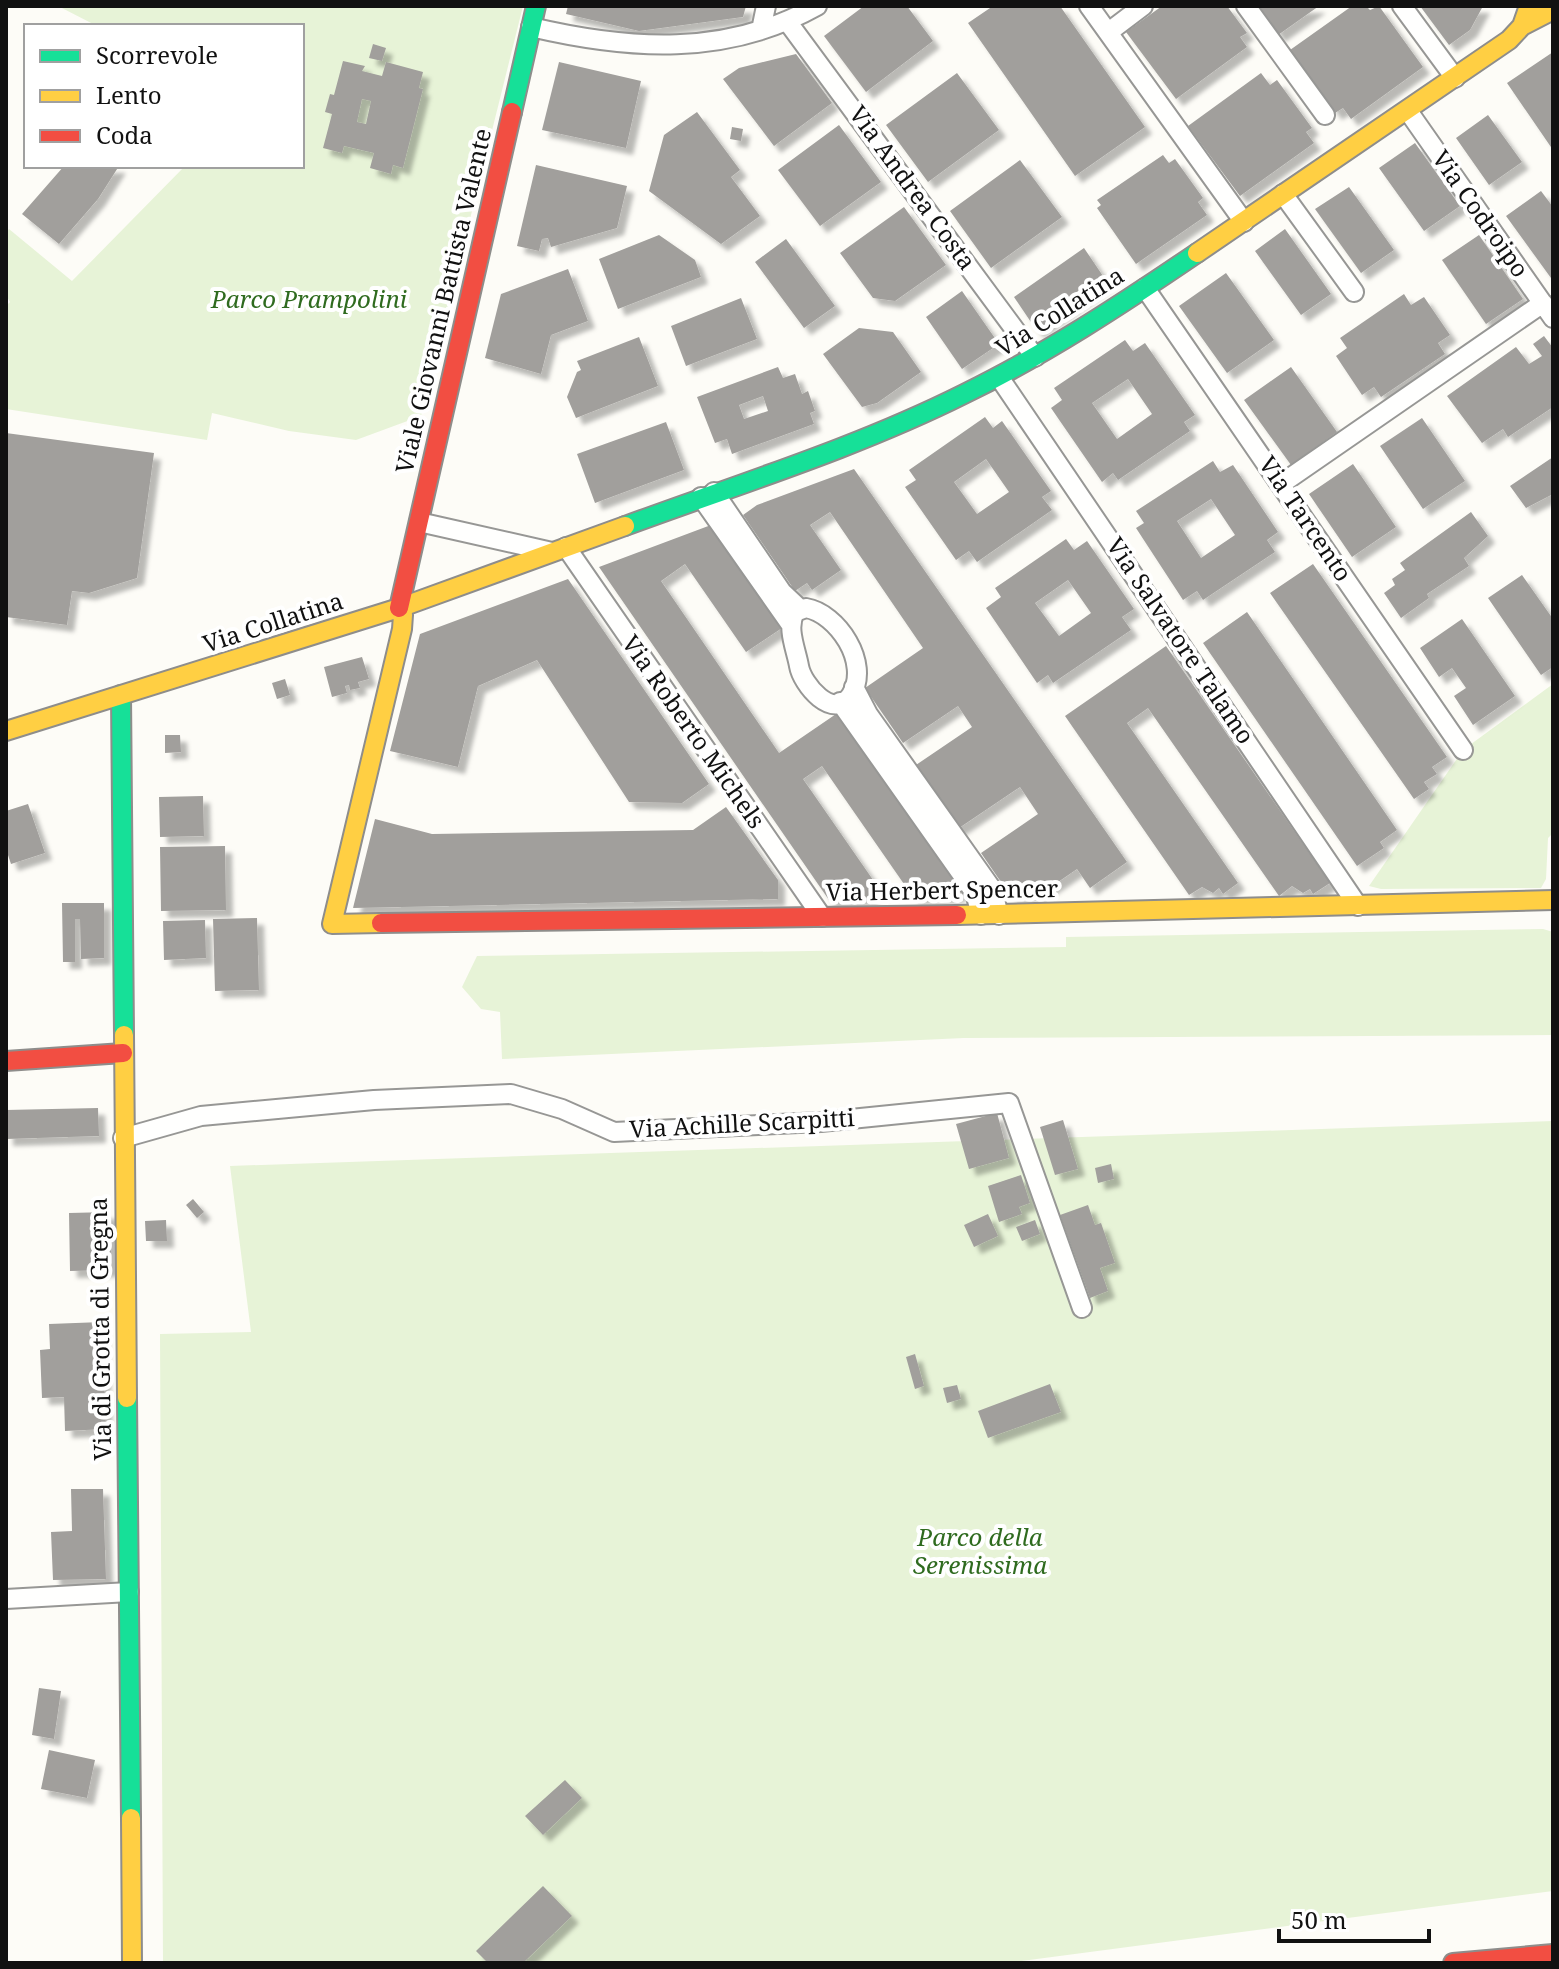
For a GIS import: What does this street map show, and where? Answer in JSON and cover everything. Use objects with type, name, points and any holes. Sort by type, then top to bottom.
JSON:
[{"type":"main road","name":"Viale Giovanni Battista Valente","points":[[332,924],[402,629],[403,615],[399,608],[536,6]]},
{"type":"main road","name":"Via Collatina","points":[[6,731],[399,608],[860,440],[999,377],[1145,288],[1408,111],[1509,40],[1522,26],[1529,6]]},
{"type":"main road","points":[[1522,26],[1553,10]]},
{"type":"main road","name":"Via di Grotta di Gregna","points":[[121,695],[132,1963]]},
{"type":"main road","name":"Via Herbert Spencer","points":[[332,924],[990,915],[1553,900]]},
{"type":"main road","points":[[6,1061],[123,1053]]},
{"type":"main road","points":[[1453,1963],[1553,1954]]},
{"type":"street","points":[[761,30],[766,6]]},
{"type":"street","points":[[531,27],[607,43],[651,47],[716,41],[761,30],[817,6]]},
{"type":"street","points":[[1089,6],[1110,31],[1244,222]]},
{"type":"street","points":[[1110,31],[1143,6]]},
{"type":"street","points":[[1246,6],[1325,115]]},
{"type":"street","points":[[1402,6],[1455,78]]},
{"type":"street","name":"Via Andrea Costa","points":[[787,21],[1035,357]]},
{"type":"street","name":"Via Codroipo","points":[[1408,111],[1548,310]]},
{"type":"street","points":[[1283,194],[1354,292]]},
{"type":"street","name":"Via Tarcento","points":[[1145,288],[1463,750]]},
{"type":"street","points":[[1281,484],[1548,310]]},
{"type":"street","name":"Via Salvatore Talamo","points":[[999,377],[1358,906]]},
{"type":"street","points":[[708,494],[795,617],[805,685],[821,699],[840,702],[848,698],[854,687],[855,665],[841,631],[820,611],[795,617]]},
{"type":"street","points":[[419,522],[559,550]]},
{"type":"street","name":"Via Roberto Michels","points":[[559,550],[822,917]]},
{"type":"street","points":[[854,687],[868,714],[992,889],[990,915]]},
{"type":"street","points":[[840,702],[990,915]]},
{"type":"street","name":"Via Achille Scarpitti","points":[[123,1138],[201,1116],[374,1100],[511,1094],[562,1109],[614,1132],[821,1122],[1009,1103],[1082,1308]]},
{"type":"street","points":[[6,1599],[129,1592]]},
{"type":"green space","name":"Parco Prampolini","points":[[58,6],[523,6],[421,416],[356,440],[289,431],[212,413],[207,440],[6,409],[6,306],[10,302],[6,295],[6,233],[9,229],[72,281],[183,168],[304,168],[304,24],[93,24]]},
{"type":"green space","points":[[1553,684],[1553,833],[1548,838],[1546,879],[1541,888],[1381,889],[1369,886],[1463,750]]},
{"type":"green space","points":[[1543,929],[1553,932],[1553,1035],[964,1038],[502,1059],[500,1012],[481,1009],[462,987],[477,956],[1066,947],[1066,937]]},
{"type":"green space","name":"Parco della Serenissima","points":[[1553,1121],[1553,1891],[1007,1963],[163,1963],[160,1334],[251,1332],[230,1166]]},
{"type":"building","points":[[568,6],[746,6],[743,17],[639,31],[566,14]]},
{"type":"building","points":[[864,6],[907,6],[933,41],[866,92],[824,36]]},
{"type":"building","points":[[993,6],[1060,6],[1145,127],[1075,176],[968,23]]},
{"type":"building","points":[[1162,6],[1227,6],[1247,33],[1240,37],[1247,47],[1176,99],[1126,32]]},
{"type":"building","points":[[1258,6],[1319,6],[1278,35]]},
{"type":"building","points":[[1352,6],[1366,6],[1370,10],[1379,6],[1423,67],[1351,119],[1343,108],[1335,113],[1290,50]]},
{"type":"building","points":[[1420,6],[1483,6],[1470,30],[1449,45]]},
{"type":"building","points":[[373,44],[386,48],[382,61],[369,58]]},
{"type":"building","points":[[1553,52],[1553,150],[1507,83]]},
{"type":"building","points":[[796,54],[832,103],[774,146],[723,79],[739,68]]},
{"type":"building","points":[[343,61],[365,66],[362,71],[382,76],[386,62],[423,72],[419,88],[423,89],[403,168],[393,165],[391,174],[370,168],[374,153],[344,146],[342,153],[323,148],[332,114],[325,112],[330,94],[334,95]],"holes":[[[362,99],[371,101],[366,124],[357,122]]]},
{"type":"building","points":[[559,62],[641,81],[626,148],[542,130]]},
{"type":"building","points":[[957,73],[999,130],[928,182],[886,125]]},
{"type":"building","points":[[1261,73],[1270,85],[1277,80],[1312,128],[1306,132],[1314,143],[1240,196],[1188,126]]},
{"type":"building","points":[[697,112],[740,170],[731,177],[760,216],[721,244],[649,191],[664,135]]},
{"type":"building","points":[[1488,115],[1522,162],[1489,185],[1456,138]]},
{"type":"building","points":[[839,125],[881,182],[820,226],[778,170]]},
{"type":"building","points":[[732,127],[743,129],[741,141],[730,139]]},
{"type":"building","points":[[1415,143],[1460,206],[1424,231],[1379,168]]},
{"type":"building","points":[[1163,155],[1169,163],[1175,159],[1203,198],[1198,202],[1207,215],[1136,264],[1097,208],[1101,205],[1097,200]]},
{"type":"building","points":[[1020,160],[1062,217],[991,268],[950,211]]},
{"type":"building","points":[[536,165],[627,186],[617,228],[551,247],[548,238],[542,239],[539,251],[517,246]]},
{"type":"building","points":[[62,168],[118,168],[98,199],[59,244],[22,214]]},
{"type":"building","points":[[1349,187],[1394,250],[1361,273],[1315,209]]},
{"type":"building","points":[[1541,191],[1553,207],[1551,278],[1506,216]]},
{"type":"building","points":[[904,207],[946,265],[895,301],[873,298],[840,253]]},
{"type":"building","points":[[1285,229],[1331,294],[1301,315],[1255,251]]},
{"type":"building","points":[[659,235],[695,260],[701,277],[618,309],[599,259]]},
{"type":"building","points":[[1479,235],[1523,299],[1486,324],[1442,260]]},
{"type":"building","points":[[786,239],[835,306],[804,328],[755,262]]},
{"type":"building","points":[[1084,248],[1107,282],[1037,331],[1014,297]]},
{"type":"building","points":[[568,269],[588,321],[551,335],[541,374],[485,358],[501,294]]},
{"type":"building","points":[[1226,273],[1274,340],[1227,373],[1179,306]]},
{"type":"building","points":[[962,291],[999,344],[962,369],[926,317]]},
{"type":"building","points":[[1404,294],[1411,305],[1424,297],[1450,335],[1438,343],[1445,354],[1381,397],[1374,387],[1362,395],[1336,356],[1347,348],[1340,338]]},
{"type":"building","points":[[741,298],[757,339],[686,366],[671,326]]},
{"type":"building","points":[[859,328],[893,332],[921,372],[877,403],[862,407],[823,354]]},
{"type":"building","points":[[1544,336],[1553,348],[1553,407],[1508,437],[1503,429],[1482,443],[1447,396],[1516,347],[1529,364],[1542,356],[1533,344]]},
{"type":"building","points":[[639,337],[658,386],[576,418],[567,397],[577,372],[581,370],[577,361]]},
{"type":"building","points":[[1125,340],[1133,351],[1145,343],[1195,415],[1184,422],[1190,431],[1118,480],[1113,473],[1102,482],[1051,408],[1062,400],[1054,388]],"holes":[[[1128,379],[1152,414],[1117,439],[1092,403]]]},
{"type":"building","points":[[778,367],[783,378],[795,374],[802,394],[808,391],[815,411],[810,413],[814,424],[732,454],[727,439],[715,443],[697,397]],"holes":[[[763,396],[768,411],[744,419],[739,405]]]},
{"type":"building","points":[[1291,367],[1337,432],[1291,465],[1244,400]]},
{"type":"building","points":[[985,417],[993,428],[1002,421],[1051,491],[1042,497],[1052,510],[977,562],[969,551],[956,560],[905,487],[916,480],[909,470]],"holes":[[[986,459],[1009,492],[977,514],[954,482]]]},
{"type":"building","points":[[1422,418],[1465,481],[1423,509],[1380,446]]},
{"type":"building","points":[[666,422],[684,470],[595,503],[577,454]]},
{"type":"building","points":[[6,433],[154,453],[137,578],[89,593],[72,591],[67,625],[6,617]]},
{"type":"building","points":[[1553,457],[1553,494],[1526,508],[1510,486]]},
{"type":"building","points":[[1213,461],[1220,472],[1233,465],[1278,532],[1267,540],[1275,552],[1203,600],[1197,591],[1183,600],[1136,528],[1144,523],[1136,511]],"holes":[[[1211,499],[1235,535],[1201,558],[1177,521]]]},
{"type":"building","points":[[1353,464],[1396,527],[1352,557],[1309,494]]},
{"type":"building","points":[[854,469],[1127,862],[1090,888],[1077,869],[1042,893],[1010,895],[981,853],[1038,814],[1020,787],[956,830],[913,767],[972,727],[958,706],[903,743],[865,688],[923,648],[830,512],[810,525],[841,570],[812,590],[807,583],[795,591],[743,515],[757,505]]},
{"type":"building","points":[[1471,512],[1488,536],[1464,558],[1469,566],[1427,594],[1429,598],[1401,618],[1384,593],[1395,585],[1392,579],[1405,570],[1400,563]]},
{"type":"building","points":[[711,525],[782,628],[746,652],[685,564],[661,581],[779,753],[839,712],[963,891],[955,896],[913,897],[822,766],[803,779],[880,890],[868,898],[829,900],[599,567]]},
{"type":"building","points":[[1066,539],[1074,550],[1087,541],[1134,609],[1122,617],[1131,630],[1053,683],[1048,675],[1037,683],[986,608],[1001,597],[995,588]],"holes":[[[1068,580],[1091,613],[1059,636],[1035,603]]]},
{"type":"building","points":[[1313,564],[1447,757],[1432,767],[1437,774],[1424,782],[1429,789],[1414,799],[1270,593]]},
{"type":"building","points":[[1522,575],[1553,619],[1553,667],[1541,675],[1488,598]]},
{"type":"building","points":[[568,579],[709,784],[682,803],[629,802],[537,660],[478,686],[458,767],[390,751],[420,634]]},
{"type":"building","points":[[1247,612],[1397,830],[1380,842],[1384,848],[1357,866],[1203,643]]},
{"type":"building","points":[[1462,619],[1515,696],[1473,725],[1454,696],[1466,688],[1452,668],[1439,677],[1420,648]]},
{"type":"building","points":[[1166,646],[1330,883],[1313,894],[1310,889],[1303,893],[1292,886],[1279,896],[1148,708],[1127,723],[1238,883],[1223,894],[1219,888],[1213,893],[1202,887],[1189,895],[1065,716]]},
{"type":"building","points":[[362,657],[369,679],[358,682],[360,688],[350,690],[349,685],[345,686],[347,693],[332,697],[324,667]]},
{"type":"building","points":[[285,679],[290,695],[277,699],[272,683]]},
{"type":"building","points":[[165,735],[180,735],[181,752],[165,753]]},
{"type":"building","points":[[203,796],[204,836],[160,837],[159,797]]},
{"type":"building","points":[[28,804],[45,853],[11,864],[6,849],[6,811]]},
{"type":"building","points":[[726,807],[778,880],[778,899],[353,908],[375,819],[432,834],[693,830]]},
{"type":"building","points":[[225,846],[226,910],[161,911],[160,847]]},
{"type":"building","points":[[62,903],[104,903],[104,958],[81,959],[80,919],[75,919],[75,962],[63,962]]},
{"type":"building","points":[[257,918],[259,990],[215,991],[213,919]]},
{"type":"building","points":[[205,920],[206,958],[164,960],[163,921]]},
{"type":"building","points":[[98,1108],[99,1136],[6,1139],[6,1110]]},
{"type":"building","points":[[997,1113],[1009,1158],[969,1169],[956,1124]]},
{"type":"building","points":[[1063,1120],[1078,1169],[1055,1175],[1040,1127]]},
{"type":"building","points":[[1111,1164],[1114,1179],[1098,1183],[1095,1168]]},
{"type":"building","points":[[1021,1175],[1030,1203],[1019,1207],[1022,1214],[999,1222],[988,1186]]},
{"type":"building","points":[[193,1199],[204,1212],[197,1218],[186,1205]]},
{"type":"building","points":[[1088,1205],[1095,1225],[1101,1223],[1115,1263],[1100,1268],[1108,1291],[1090,1298],[1060,1215]]},
{"type":"building","points":[[110,1212],[112,1270],[70,1271],[69,1213]]},
{"type":"building","points":[[988,1214],[998,1236],[974,1247],[964,1225]]},
{"type":"building","points":[[166,1220],[167,1241],[146,1241],[145,1221]]},
{"type":"building","points":[[1035,1220],[1040,1234],[1022,1241],[1016,1227]]},
{"type":"building","points":[[102,1322],[106,1429],[65,1431],[64,1397],[42,1398],[40,1350],[50,1349],[49,1324]]},
{"type":"building","points":[[915,1354],[924,1386],[915,1389],[906,1357]]},
{"type":"building","points":[[1050,1384],[1061,1412],[988,1438],[978,1411]]},
{"type":"building","points":[[957,1385],[961,1399],[947,1403],[943,1388]]},
{"type":"building","points":[[71,1489],[103,1489],[106,1579],[53,1580],[51,1532],[72,1531]]},
{"type":"building","points":[[39,1688],[61,1691],[54,1739],[32,1735]]},
{"type":"building","points":[[49,1750],[95,1760],[87,1798],[41,1789]]},
{"type":"building","points":[[565,1780],[582,1798],[543,1835],[525,1816]]},
{"type":"building","points":[[543,1886],[572,1916],[523,1963],[488,1963],[476,1951]]},
{"type":"traffic: fast","points":[[512,112],[536,6]]},
{"type":"traffic: fast","points":[[625,526],[882,432],[964,394],[1083,328],[1197,253]]},
{"type":"traffic: fast","points":[[121,695],[124,1035]]},
{"type":"traffic: fast","points":[[127,1398],[131,1818]]},
{"type":"traffic: slow","points":[[1197,253],[1509,40],[1522,26],[1529,6]]},
{"type":"traffic: slow","points":[[1522,26],[1553,10]]},
{"type":"traffic: slow","points":[[6,731],[399,608],[625,526]]},
{"type":"traffic: slow","points":[[381,923],[332,924],[402,629],[403,615],[399,608]]},
{"type":"traffic: slow","points":[[957,915],[1553,900]]},
{"type":"traffic: slow","points":[[124,1035],[127,1398]]},
{"type":"traffic: slow","points":[[131,1818],[132,1963]]},
{"type":"traffic: jam","points":[[399,608],[512,112]]},
{"type":"traffic: jam","points":[[381,923],[957,915]]},
{"type":"traffic: jam","points":[[6,1061],[123,1053]]},
{"type":"traffic: jam","points":[[1453,1963],[1553,1954]]}]
